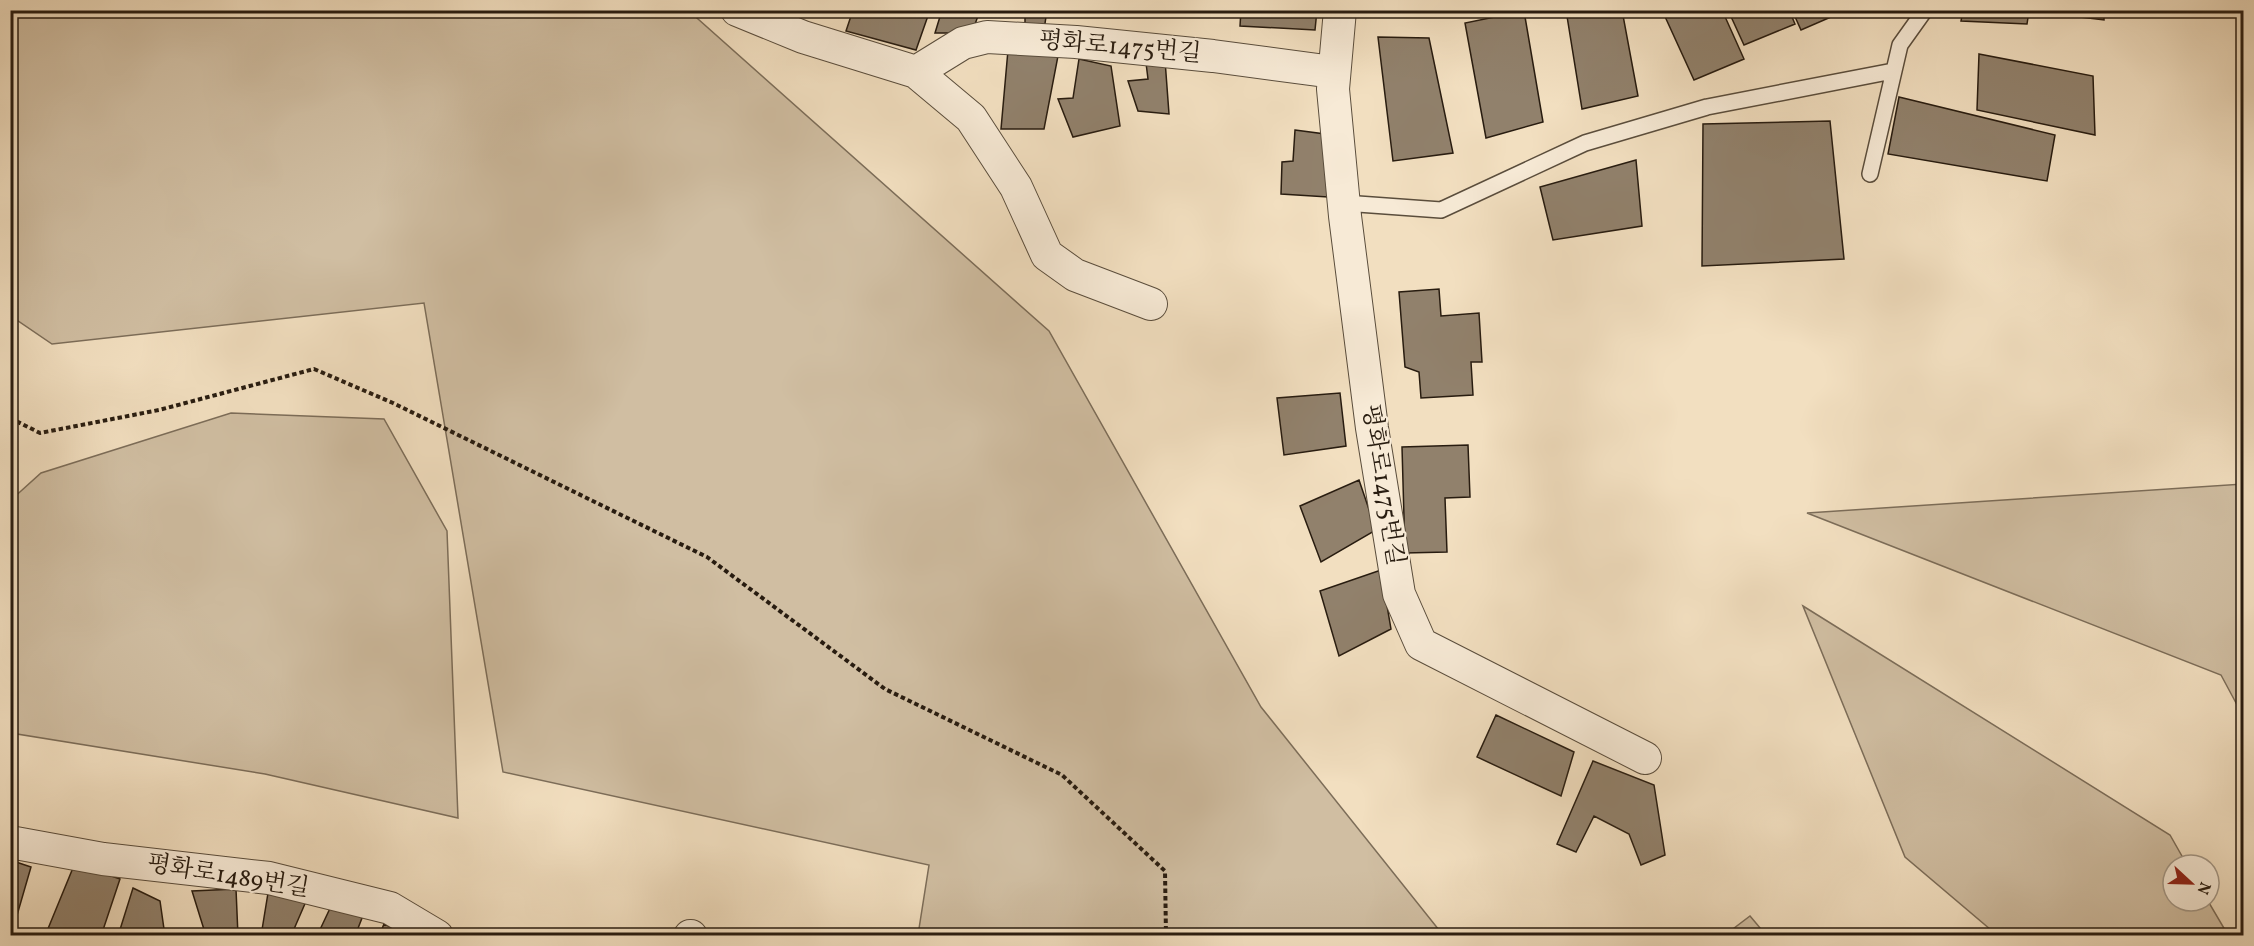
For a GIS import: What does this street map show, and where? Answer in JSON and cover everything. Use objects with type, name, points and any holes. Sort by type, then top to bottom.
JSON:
[{"type":"street","points":[[737,10],[803,37],[915,72],[971,118],[1016,187],[1047,255],[1075,275],[1151,304]]},
{"type":"street","name":"평화로1475번길","points":[[1340,10],[1333,72],[1344,203],[1372,428],[1399,594],[1421,644],[1645,758]]},
{"type":"street","name":"평화로1475번길","points":[[915,72],[963,43],[987,37],[1076,42],[1212,56],[1333,72]]},
{"type":"street","name":"평화로1489번길","points":[[10,842],[103,859],[269,878],[390,908],[437,936]]},
{"type":"lane","points":[[1870,174],[1900,45],[1925,10]]},
{"type":"lane","points":[[1344,203],[1441,210],[1585,143],[1707,107],[1893,71]]},
{"type":"path","points":[[10,418],[40,433],[159,410],[314,369],[393,403],[707,557],[885,689],[1062,775],[1165,871],[1166,936]]},
{"type":"shaded area","points":[[11,10],[689,11],[1049,331],[1261,707],[1443,935],[918,935],[929,865],[503,772],[424,303],[52,344],[11,316]]},
{"type":"shaded area","points":[[231,413],[384,419],[447,531],[458,818],[265,774],[11,733],[11,500],[41,473]]},
{"type":"shaded area","points":[[2243,484],[2243,716],[2221,675],[1807,513]]},
{"type":"shaded area","points":[[1803,606],[2170,835],[2180,853],[2161,853],[2161,913],[2215,913],[2228,935],[1997,935],[1905,857]]},
{"type":"shaded area","points":[[1750,916],[1766,935],[1725,935]]},
{"type":"building","points":[[853,10],[930,10],[916,50],[846,31]]},
{"type":"building","points":[[942,10],[980,10],[972,33],[935,33]]},
{"type":"building","points":[[1025,10],[1047,10],[1044,30],[1025,24]]},
{"type":"building","points":[[1241,10],[1317,10],[1315,30],[1240,26]]},
{"type":"building","points":[[1566,10],[1622,10],[1638,96],[1582,109]]},
{"type":"building","points":[[1662,10],[1722,10],[1744,59],[1694,80]]},
{"type":"building","points":[[1728,10],[1789,10],[1795,24],[1744,45]]},
{"type":"building","points":[[1792,10],[1847,10],[1801,30]]},
{"type":"building","points":[[1963,10],[2104,10],[2104,20],[2029,11],[2027,24],[1961,21]]},
{"type":"building","points":[[1524,11],[1543,122],[1486,138],[1465,23]]},
{"type":"building","points":[[1378,37],[1429,38],[1453,153],[1393,161]]},
{"type":"building","points":[[1008,50],[1058,56],[1044,129],[1001,129]]},
{"type":"building","points":[[1979,54],[2093,76],[2095,135],[1977,110]]},
{"type":"building","points":[[1079,59],[1111,66],[1120,126],[1073,137],[1058,99],[1073,98]]},
{"type":"building","points":[[1165,60],[1169,114],[1138,111],[1128,81],[1148,79],[1146,63]]},
{"type":"building","points":[[1899,97],[2055,135],[2047,181],[1888,154]]},
{"type":"building","points":[[1830,121],[1844,259],[1702,266],[1703,124]]},
{"type":"building","points":[[1295,130],[1325,134],[1328,197],[1281,194],[1282,162],[1293,161]]},
{"type":"building","points":[[1636,160],[1642,226],[1553,240],[1540,187]]},
{"type":"building","points":[[1439,289],[1441,316],[1479,313],[1482,362],[1471,362],[1473,395],[1421,398],[1419,372],[1405,367],[1399,292]]},
{"type":"building","points":[[1340,393],[1346,446],[1284,455],[1277,398]]},
{"type":"building","points":[[1468,445],[1470,497],[1445,498],[1447,552],[1405,553],[1402,447]]},
{"type":"building","points":[[1359,480],[1376,530],[1321,562],[1300,506]]},
{"type":"building","points":[[1381,570],[1391,629],[1339,656],[1320,591]]},
{"type":"building","points":[[1496,715],[1574,752],[1561,796],[1477,757]]},
{"type":"building","points":[[1593,761],[1654,785],[1665,855],[1641,865],[1629,834],[1594,816],[1576,852],[1557,844]]},
{"type":"building","points":[[10,860],[31,867],[11,936],[10,936]]},
{"type":"building","points":[[75,863],[120,879],[101,936],[45,936]]},
{"type":"building","points":[[269,887],[307,899],[291,936],[261,936]]},
{"type":"building","points":[[133,888],[160,901],[165,936],[118,936]]},
{"type":"building","points":[[236,889],[238,936],[206,936],[192,891]]},
{"type":"building","points":[[333,902],[362,918],[355,936],[317,936]]},
{"type":"building","points":[[384,924],[413,936],[379,936]]}]
